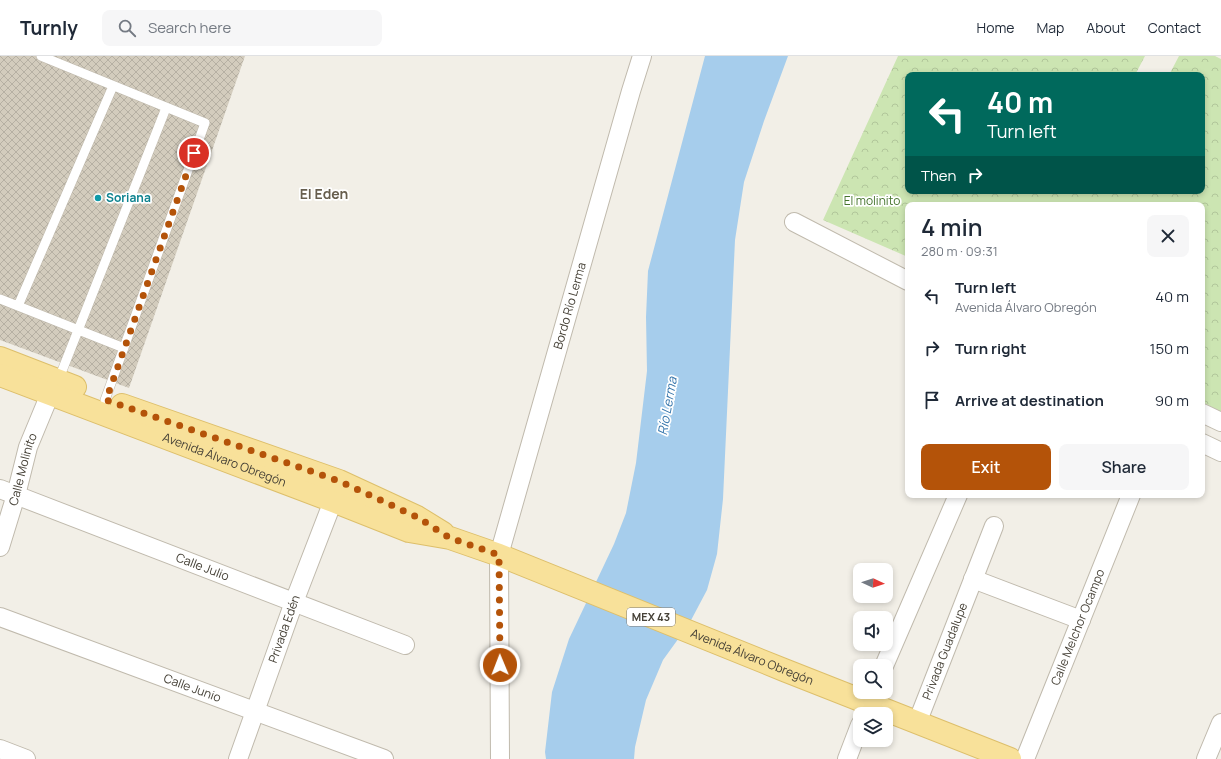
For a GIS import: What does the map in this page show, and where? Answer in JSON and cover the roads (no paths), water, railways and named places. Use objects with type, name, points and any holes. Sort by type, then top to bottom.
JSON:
[{"type":"main road","name":"Avenida Álvaro Obregón","points":[[0,358],[54,387],[332,501],[409,531],[450,538],[508,559],[1010,759]]},
{"type":"main road","name":"Avenida Álvaro Obregón","points":[[0,375],[106,400],[339,481],[417,517],[450,538]]},
{"type":"street","name":"Bordo Río Lerma","points":[[500,759],[508,559],[631,91],[642,56]]},
{"type":"street","points":[[794,222],[905,279]]},
{"type":"street","name":"Calle Molinito","points":[[0,547],[8,492],[54,387]]},
{"type":"street","points":[[1205,414],[1221,422]]},
{"type":"street","points":[[1205,444],[1221,452]]},
{"type":"street","name":"Calle Julio","points":[[8,492],[405,645]]},
{"type":"street","points":[[887,659],[957,498]]},
{"type":"street","name":"Calle Melchor Ocampo","points":[[1025,759],[1130,498]]},
{"type":"street","name":"Privada Edén","points":[[238,759],[332,501]]},
{"type":"street","name":"Privada Guadalupe","points":[[917,723],[994,526]]},
{"type":"street","points":[[973,579],[1081,620]]},
{"type":"street","name":"Calle Junio","points":[[0,617],[384,759]]},
{"type":"street","points":[[1206,759],[1221,724]]},
{"type":"street","points":[[846,759],[853,742]]},
{"type":"lane","points":[[41,56],[205,123],[106,400]]},
{"type":"lane","points":[[18,306],[113,86]]},
{"type":"lane","points":[[54,387],[166,108]]},
{"type":"lane","points":[[0,299],[124,348]]},
{"type":"water","name":"Río Lerma","points":[[705,56],[788,56],[764,121],[744,182],[735,240],[723,499],[717,554],[707,590],[689,624],[663,660],[646,700],[635,747],[634,759],[546,759],[545,752],[552,692],[569,639],[614,544],[626,513],[636,463],[647,371],[646,317],[648,271]]},
{"type":"place","name":"Soriana","points":[[98,198]]},
{"type":"district","name":"El Eden","points":[[324,194]]},
{"type":"park label","name":"El molinito","points":[[872,201]]}]
